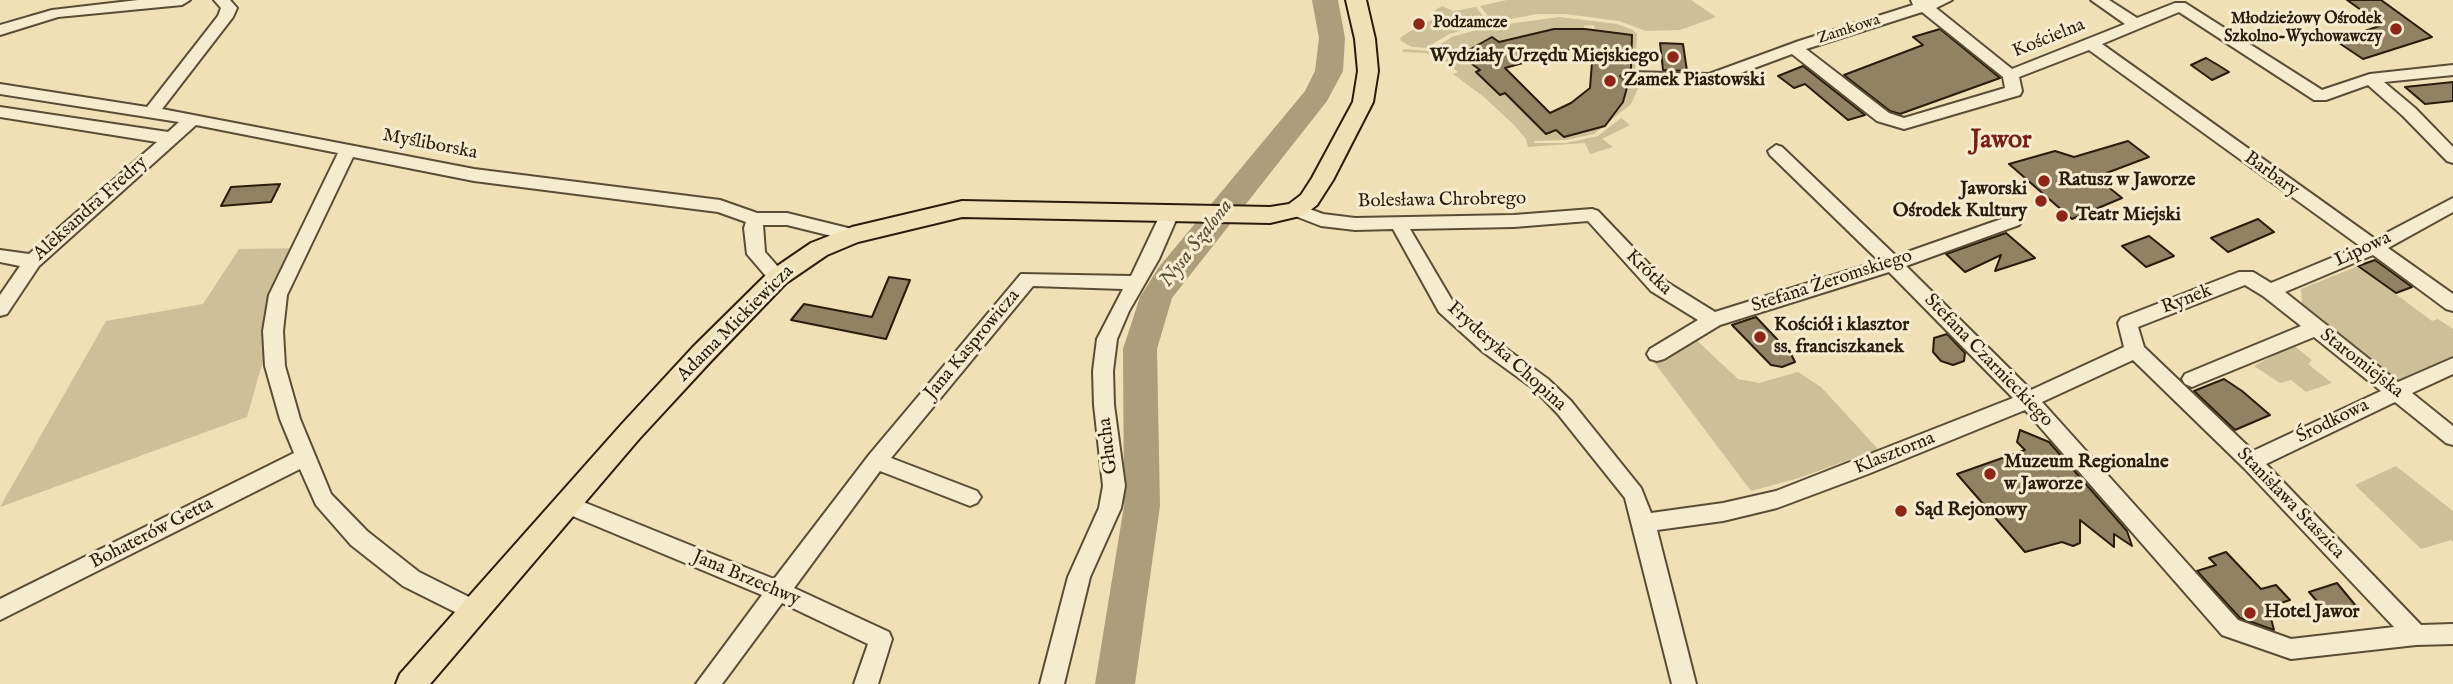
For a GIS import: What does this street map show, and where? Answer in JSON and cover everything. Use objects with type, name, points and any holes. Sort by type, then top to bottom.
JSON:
[{"type":"main road","points":[[1296,210],[1309,200],[1322,180],[1363,102],[1368,71],[1366,39],[1356,0]]},
{"type":"main road","name":"Adama Mickiewicza","points":[[411,684],[566,504],[702,354],[778,278],[819,249],[852,235],[962,209],[1270,215],[1296,210]]},
{"type":"street","points":[[0,30],[57,13],[182,0]]},
{"type":"street","points":[[151,112],[225,17],[229,8],[222,0]]},
{"type":"street","name":"Zamkowa","points":[[1630,77],[1712,79],[1920,3],[1944,0]]},
{"type":"street","points":[[2099,0],[2134,23]]},
{"type":"street","points":[[1920,3],[2010,75]]},
{"type":"street","points":[[2180,6],[2320,96],[2370,79],[2453,70]]},
{"type":"street","name":"Kościelna","points":[[2010,75],[2180,6]]},
{"type":"street","name":"Barbary","points":[[2090,43],[2453,304]]},
{"type":"street","name":"Zamkowa","points":[[1794,48],[1883,117],[1904,124],[2014,90],[2010,75]]},
{"type":"street","points":[[2370,79],[2453,157]]},
{"type":"street","name":"Myśliborska","points":[[0,89],[193,118],[474,175],[720,206],[756,219],[787,219],[852,235]]},
{"type":"street","points":[[0,112],[170,138]]},
{"type":"street","name":"Aleksandra Fredry","points":[[0,309],[33,261],[193,118]]},
{"type":"street","points":[[348,150],[278,295],[273,331],[275,366],[304,458],[323,499],[359,538],[411,579],[475,611]]},
{"type":"street","name":"Stefana Czarnieckiego","points":[[1776,151],[2028,400],[2230,628],[2291,649],[2416,635]]},
{"type":"street","name":"Lipowa","points":[[2270,291],[2372,248],[2453,204]]},
{"type":"street","name":"Bolesława Chrobrego","points":[[1296,210],[1337,223],[1524,220],[1592,215]]},
{"type":"street","name":"Głucha","points":[[1052,684],[1079,578],[1110,508],[1114,486],[1104,405],[1107,339],[1175,213]]},
{"type":"street","name":"Krótka","points":[[1592,215],[1658,286],[1713,320]]},
{"type":"street","points":[[756,219],[753,228],[756,254],[778,278]]},
{"type":"street","name":"Stefana Żeromskiego","points":[[1657,354],[1713,320],[1892,264],[2013,221]]},
{"type":"street","name":"Fryderyka Chopina","points":[[1398,223],[1447,307],[1490,347],[1541,384],[1563,407],[1633,494],[1644,523],[1684,684]]},
{"type":"street","points":[[0,256],[33,261]]},
{"type":"street","name":"Rynek","points":[[2135,350],[2128,323],[2246,277],[2270,291]]},
{"type":"street","name":"Jana Kasprowicza","points":[[708,684],[780,592],[876,461],[1028,279],[1136,283]]},
{"type":"street","name":"Staromiejska","points":[[2270,291],[2453,437]]},
{"type":"street","points":[[2193,379],[2317,328]]},
{"type":"street","name":"Klasztorna","points":[[1644,523],[1723,512],[1777,499],[2028,400],[2135,350]]},
{"type":"street","name":"Stanisława Staszica","points":[[2135,350],[2251,462],[2416,635]]},
{"type":"street","name":"Środkowa","points":[[2251,462],[2453,365]]},
{"type":"street","name":"Bohaterów Getta","points":[[0,611],[304,458]]},
{"type":"street","points":[[876,461],[970,497]]},
{"type":"street","name":"Jana Brzechwy","points":[[566,504],[780,592],[881,639],[866,684]]},
{"type":"street","points":[[2416,635],[2453,634]]},
{"type":"shaded area","points":[[1507,0],[1691,0],[1716,17],[1680,30],[1646,31],[1619,21],[1565,14],[1538,14],[1493,22],[1480,6]]},
{"type":"shaded area","points":[[1442,6],[1453,11],[1476,7],[1488,23],[1449,34],[1426,48],[1412,47],[1401,41],[1400,38],[1421,24],[1437,18],[1435,10]]},
{"type":"shaded area","points":[[1559,17],[1617,24],[1633,30],[1637,34],[1635,74],[1631,73],[1632,35],[1595,31],[1594,25],[1584,26],[1585,31],[1551,29],[1468,51],[1457,48],[1456,51],[1479,71],[1476,73],[1499,95],[1505,93],[1545,134],[1556,130],[1564,137],[1603,126],[1623,102],[1629,82],[1641,82],[1631,104],[1594,134],[1534,143],[1566,143],[1598,136],[1621,118],[1630,125],[1602,139],[1613,147],[1590,154],[1585,143],[1528,147],[1526,139],[1514,125],[1484,97],[1453,74],[1458,72],[1440,57],[1402,52],[1404,49],[1430,51],[1452,37],[1486,27]]},
{"type":"shaded area","points":[[301,248],[287,277],[247,417],[0,507],[106,321],[203,304],[239,249]]},
{"type":"shaded area","points":[[2358,266],[2432,321],[2438,319],[2453,329],[2453,356],[2398,380],[2302,303],[2301,289]]},
{"type":"shaded area","points":[[1690,334],[1738,379],[1759,383],[1798,372],[1821,387],[1878,449],[1799,478],[1751,491],[1651,358]]},
{"type":"shaded area","points":[[2293,345],[2312,360],[2308,364],[2332,383],[2306,392],[2291,380],[2280,383],[2254,366]]},
{"type":"shaded area","points":[[2396,466],[2453,511],[2453,542],[2451,540],[2421,549],[2355,485]]},
{"type":"building","name":"Młodzieżowy Ośrodek Szkolno-Wychowawczy","points":[[2347,0],[2381,0],[2432,37],[2363,59],[2336,41],[2382,25]]},
{"type":"building","name":"Zamek Piastowski","points":[[1554,29],[1585,29],[1632,35],[1631,69],[1620,76],[1628,84],[1623,102],[1605,126],[1564,137],[1556,130],[1546,134],[1505,93],[1500,95],[1476,72],[1480,70],[1460,55],[1492,37],[1499,42]],"holes":[[[1579,47],[1592,62],[1590,88],[1571,103],[1550,113],[1505,68]]]},
{"type":"building","points":[[1940,29],[2000,78],[1900,114],[1890,111],[1844,75],[1923,45],[1913,37]]},
{"type":"building","name":"Wydziały Urzędu Miejskiego","points":[[1660,43],[1683,44],[1687,71],[1663,70]]},
{"type":"building","points":[[2206,58],[2229,72],[2212,80],[2191,65]]},
{"type":"building","points":[[1803,66],[1865,115],[1848,120],[1805,84],[1794,88],[1778,76]]},
{"type":"building","points":[[2453,82],[2453,101],[2425,104],[2405,87]]},
{"type":"building","points":[[2128,141],[2149,157],[2096,177],[2122,198],[2072,219],[2009,164],[2055,151],[2074,157]]},
{"type":"building","points":[[280,184],[271,202],[221,206],[231,187]]},
{"type":"building","points":[[2258,219],[2274,232],[2228,252],[2211,238]]},
{"type":"building","points":[[2006,233],[2035,258],[1995,271],[2001,255],[1965,272],[1946,254]]},
{"type":"building","points":[[2149,236],[2174,256],[2146,267],[2122,246]]},
{"type":"building","points":[[2375,260],[2412,287],[2396,293],[2358,266]]},
{"type":"building","points":[[889,277],[910,280],[886,339],[791,320],[804,304],[872,317]]},
{"type":"building","name":"Kościół i klasztor ss. franciszkanek","points":[[1756,317],[1791,354],[1795,362],[1782,367],[1771,365],[1732,325]]},
{"type":"building","points":[[1947,334],[1965,353],[1964,361],[1953,365],[1941,361],[1933,352],[1934,338]]},
{"type":"building","points":[[2224,379],[2270,415],[2235,430],[2194,391]]},
{"type":"building","points":[[2020,430],[2049,442],[2127,531],[2132,546],[2114,534],[2114,547],[2080,520],[2080,543],[2073,546],[2062,542],[2025,552],[1957,474],[2025,450],[2017,442]]},
{"type":"building","points":[[2226,552],[2261,589],[2276,585],[2290,600],[2268,607],[2274,630],[2240,618],[2197,571],[2216,565],[2209,558]]},
{"type":"building","points":[[2337,583],[2356,606],[2328,614],[2309,592]]},
{"type":"waterway","name":"Nysa Szalona","points":[[1115,684],[1142,506],[1140,349],[1156,297],[1170,275],[1317,95],[1329,71],[1332,38],[1325,0]]},
{"type":"place","name":"Podzamcze","points":[[1419,24]]},
{"type":"place","name":"Młodzieżowy Ośrodek Szkolno-Wychowawczy","points":[[2396,29]]},
{"type":"place","name":"Wydziały Urzędu Miejskiego","points":[[1673,57]]},
{"type":"place","name":"Zamek Piastowski","points":[[1610,81]]},
{"type":"place","name":"Ratusz w Jaworze","points":[[2044,181]]},
{"type":"place","name":"Jaworski Ośrodek Kultury","points":[[2041,201]]},
{"type":"place","name":"Teatr Miejski","points":[[2062,216]]},
{"type":"place","name":"Kościół i klasztor ss. franciszkanek","points":[[1760,337]]},
{"type":"place","name":"Muzeum Regionalne w Jaworze","points":[[1990,474]]},
{"type":"place","name":"Sąd Rejonowy","points":[[1901,511]]},
{"type":"place","name":"Hotel Jawor","points":[[2250,613]]},
{"type":"district","name":"Jawor","points":[[2001,142]]}]
